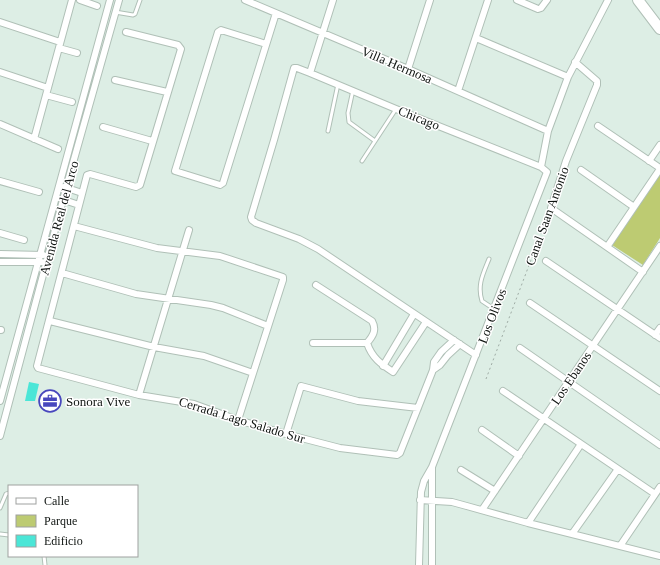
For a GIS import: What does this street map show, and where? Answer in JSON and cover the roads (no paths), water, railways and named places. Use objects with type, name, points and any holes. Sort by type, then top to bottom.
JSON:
[{"type":"main road","points":[[638,0],[660,29]]},
{"type":"street","points":[[34,139],[72,0]]},
{"type":"street","points":[[80,0],[97,6]]},
{"type":"street","name":"Avenida Real del Arco","points":[[0,401],[110,0]]},
{"type":"street","name":"Avenida Real del Arco","points":[[0,436],[2,418],[49,255],[119,0]]},
{"type":"street","name":"Villa Hermosa","points":[[244,0],[408,69],[548,131]]},
{"type":"street","points":[[310,73],[333,0]]},
{"type":"street","points":[[408,69],[430,0]]},
{"type":"street","points":[[458,91],[488,0]]},
{"type":"street","points":[[517,0],[538,9],[541,8],[546,0]]},
{"type":"street","points":[[541,167],[548,131],[568,77],[608,0]]},
{"type":"street","points":[[266,44],[221,30],[218,32],[175,169],[176,172],[220,185],[223,183],[276,13]]},
{"type":"street","points":[[0,22],[77,53]]},
{"type":"street","points":[[126,32],[180,46],[180,49],[139,186],[136,187],[90,174],[87,175],[50,322],[154,347],[204,356],[253,373]]},
{"type":"street","points":[[476,38],[568,77]]},
{"type":"street","points":[[94,62],[101,64]]},
{"type":"street","name":"Canal Saan Antonio","points":[[575,62],[597,82],[597,85],[566,162],[551,208],[607,247]]},
{"type":"street","name":"Chicago","points":[[414,314],[309,243],[253,222],[251,217],[294,69],[297,68],[338,84],[541,167]]},
{"type":"street","points":[[0,72],[48,88]]},
{"type":"street","points":[[115,80],[167,92]]},
{"type":"street","points":[[46,95],[72,102]]},
{"type":"street","points":[[0,124],[58,149]]},
{"type":"street","points":[[598,126],[660,169],[607,247],[643,272]]},
{"type":"street","points":[[103,127],[152,141]]},
{"type":"street","points":[[649,161],[660,145]]},
{"type":"street","name":"Los Olivos","points":[[419,565],[420,500],[424,481],[432,467],[547,174],[547,172],[541,167]]},
{"type":"street","points":[[582,170],[634,207]]},
{"type":"street","points":[[0,181],[39,192]]},
{"type":"street","points":[[59,185],[82,193]]},
{"type":"street","points":[[56,197],[79,205]]},
{"type":"street","points":[[74,226],[157,248],[220,256],[282,276],[283,280],[238,420]]},
{"type":"street","points":[[139,395],[189,230]]},
{"type":"street","points":[[0,233],[24,240]]},
{"type":"street","name":"Los Ebanos","points":[[482,510],[660,246]]},
{"type":"street","points":[[0,254],[49,255]]},
{"type":"street","points":[[546,261],[658,337],[660,328]]},
{"type":"street","points":[[0,262],[47,262]]},
{"type":"street","points":[[62,273],[136,294],[217,306],[268,326]]},
{"type":"street","points":[[316,285],[372,322],[375,326],[374,332],[367,344]]},
{"type":"street","points":[[530,303],[660,391]]},
{"type":"street","points":[[383,366],[414,314],[476,355]]},
{"type":"street","name":"Cerrada Lago Salado Sur","points":[[50,322],[37,366],[38,368],[139,395],[194,404],[238,420],[286,434],[352,450],[397,455],[400,453],[418,408]]},
{"type":"street","points":[[367,344],[375,359],[393,372],[426,322]]},
{"type":"street","points":[[286,434],[301,386],[358,401],[418,408],[433,370],[434,362],[439,354],[454,340]]},
{"type":"street","points":[[313,343],[367,344]]},
{"type":"street","points":[[433,370],[440,365],[460,344]]},
{"type":"street","points":[[520,348],[568,383],[660,445]]},
{"type":"street","points":[[503,391],[655,494]]},
{"type":"street","points":[[482,430],[519,456]]},
{"type":"street","points":[[528,523],[581,444]]},
{"type":"street","points":[[432,467],[432,565]]},
{"type":"street","points":[[572,534],[618,469]]},
{"type":"street","points":[[461,470],[495,491]]},
{"type":"street","points":[[620,546],[660,487]]},
{"type":"street","points":[[420,500],[452,502],[528,523],[660,556]]},
{"type":"lane","points":[[115,12],[133,15],[135,14],[140,0]]},
{"type":"lane","points":[[328,131],[338,84]]},
{"type":"lane","points":[[353,90],[348,113],[349,122],[375,141]]},
{"type":"lane","points":[[362,161],[396,109]]},
{"type":"lane","points":[[489,259],[479,286],[479,292],[482,301],[494,309]]},
{"type":"lane","points":[[0,508],[6,494],[8,493]]},
{"type":"place","name":"Sonora Vive","points":[[50,401]]}]
